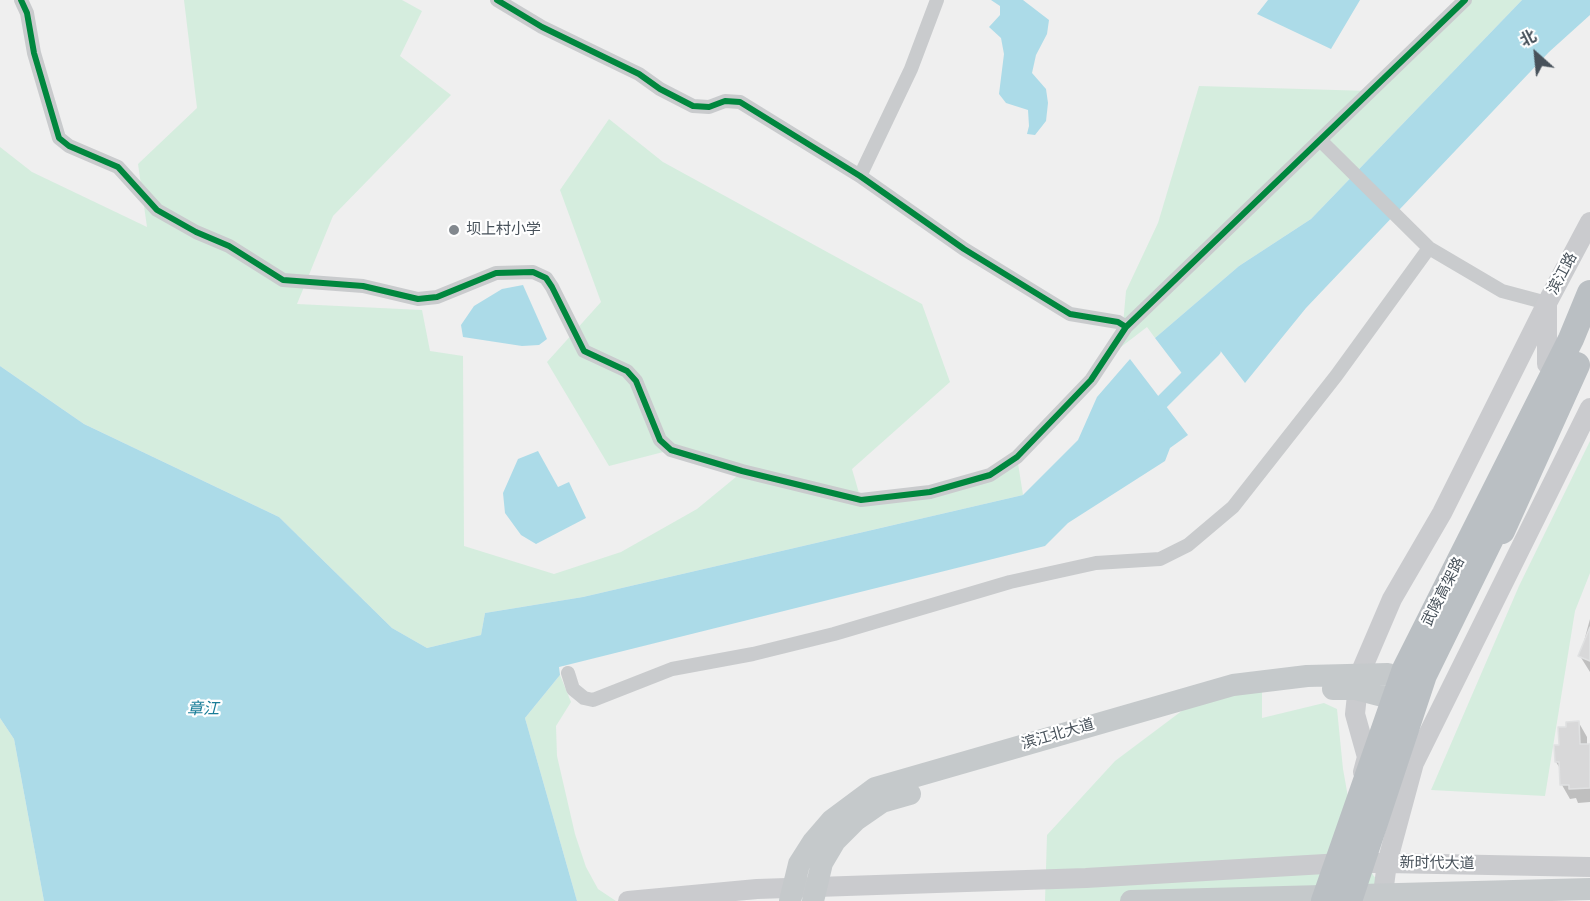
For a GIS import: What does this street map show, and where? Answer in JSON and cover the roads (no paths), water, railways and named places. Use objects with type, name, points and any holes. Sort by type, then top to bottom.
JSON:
[{"type":"highway","points":[[1367,757],[1385,685],[1590,277]]},
{"type":"highway","name":"武陵高架路","points":[[1324,901],[1405,669],[1571,339],[1590,293]]},
{"type":"highway","points":[[1414,763],[1431,689],[1590,337]]},
{"type":"highway","name":"武陵高架路","points":[[1349,901],[1424,675],[1590,337]]},
{"type":"main road","name":"滨江北大道","points":[[790,901],[799,864],[813,842],[845,809],[875,788],[1233,685],[1307,676],[1385,685]]},
{"type":"main road","name":"滨江北大道","points":[[813,901],[822,863],[835,841],[856,820],[882,802],[1237,698],[1357,683]]},
{"type":"main road","points":[[1131,901],[1590,889]]},
{"type":"street","points":[[21,0],[27,13],[34,53],[59,138],[69,146],[118,167],[157,210],[196,232],[229,246],[284,280],[363,286],[418,299],[436,297],[496,273],[534,272],[546,278],[552,287],[584,351],[627,371],[636,381],[660,440],[671,450],[742,471],[861,500],[930,492],[990,475],[1017,457],[1091,380],[1126,327],[1465,0]]},
{"type":"street","points":[[497,0],[542,27],[639,74],[660,89],[693,106],[709,106],[724,101],[740,102],[860,176],[964,249],[1070,314],[1118,322],[1126,327]]},
{"type":"street","points":[[860,176],[878,133],[911,69],[937,0]]},
{"type":"street","points":[[1321,141],[1429,248],[1502,291],[1547,303],[1442,513],[1392,599],[1357,683],[1355,714],[1367,757],[1333,901]]},
{"type":"street","name":"滨江路","points":[[1547,364],[1547,303],[1590,222]]},
{"type":"street","points":[[567,673],[573,689],[584,698],[593,700],[672,669],[834,634],[1010,582],[1096,563],[1160,559],[1188,545],[1233,507],[1336,376],[1429,248]]},
{"type":"street","name":"新时代大道","points":[[1590,408],[1414,763],[1388,863],[1590,867]]},
{"type":"street","points":[[628,901],[757,889],[1086,878],[1342,863],[1388,863],[1382,901]]},
{"type":"water","points":[[991,0],[1023,0],[1049,20],[1047,34],[1036,55],[1032,73],[1046,89],[1048,103],[1046,121],[1035,135],[1027,134],[1028,110],[1006,103],[999,94],[1004,54],[1001,38],[989,27],[1000,15],[1000,6]]},
{"type":"water","points":[[1268,0],[1360,0],[1331,49],[1257,14]]},
{"type":"water","points":[[1522,0],[1590,0],[1590,15],[1549,52],[1306,308],[1245,383],[1219,349],[1184,376],[1155,338],[1239,266],[1311,219]]},
{"type":"water","points":[[523,285],[547,339],[539,345],[522,346],[463,337],[461,325],[474,306],[502,289]]},
{"type":"water","name":"章江","points":[[1130,359],[1188,435],[1170,448],[1165,461],[1068,523],[1045,546],[559,667],[560,675],[525,718],[577,901],[44,901],[14,739],[0,718],[0,366],[84,424],[279,517],[392,628],[427,648],[481,635],[485,613],[583,597],[1023,495],[1078,440],[1097,397]]},
{"type":"water","points":[[538,451],[558,487],[569,482],[586,518],[536,544],[521,535],[505,513],[503,493],[518,459]]},
{"type":"waterway","points":[[1151,413],[1214,350]]},
{"type":"place","name":"坝上村小学","points":[[454,230]]}]
